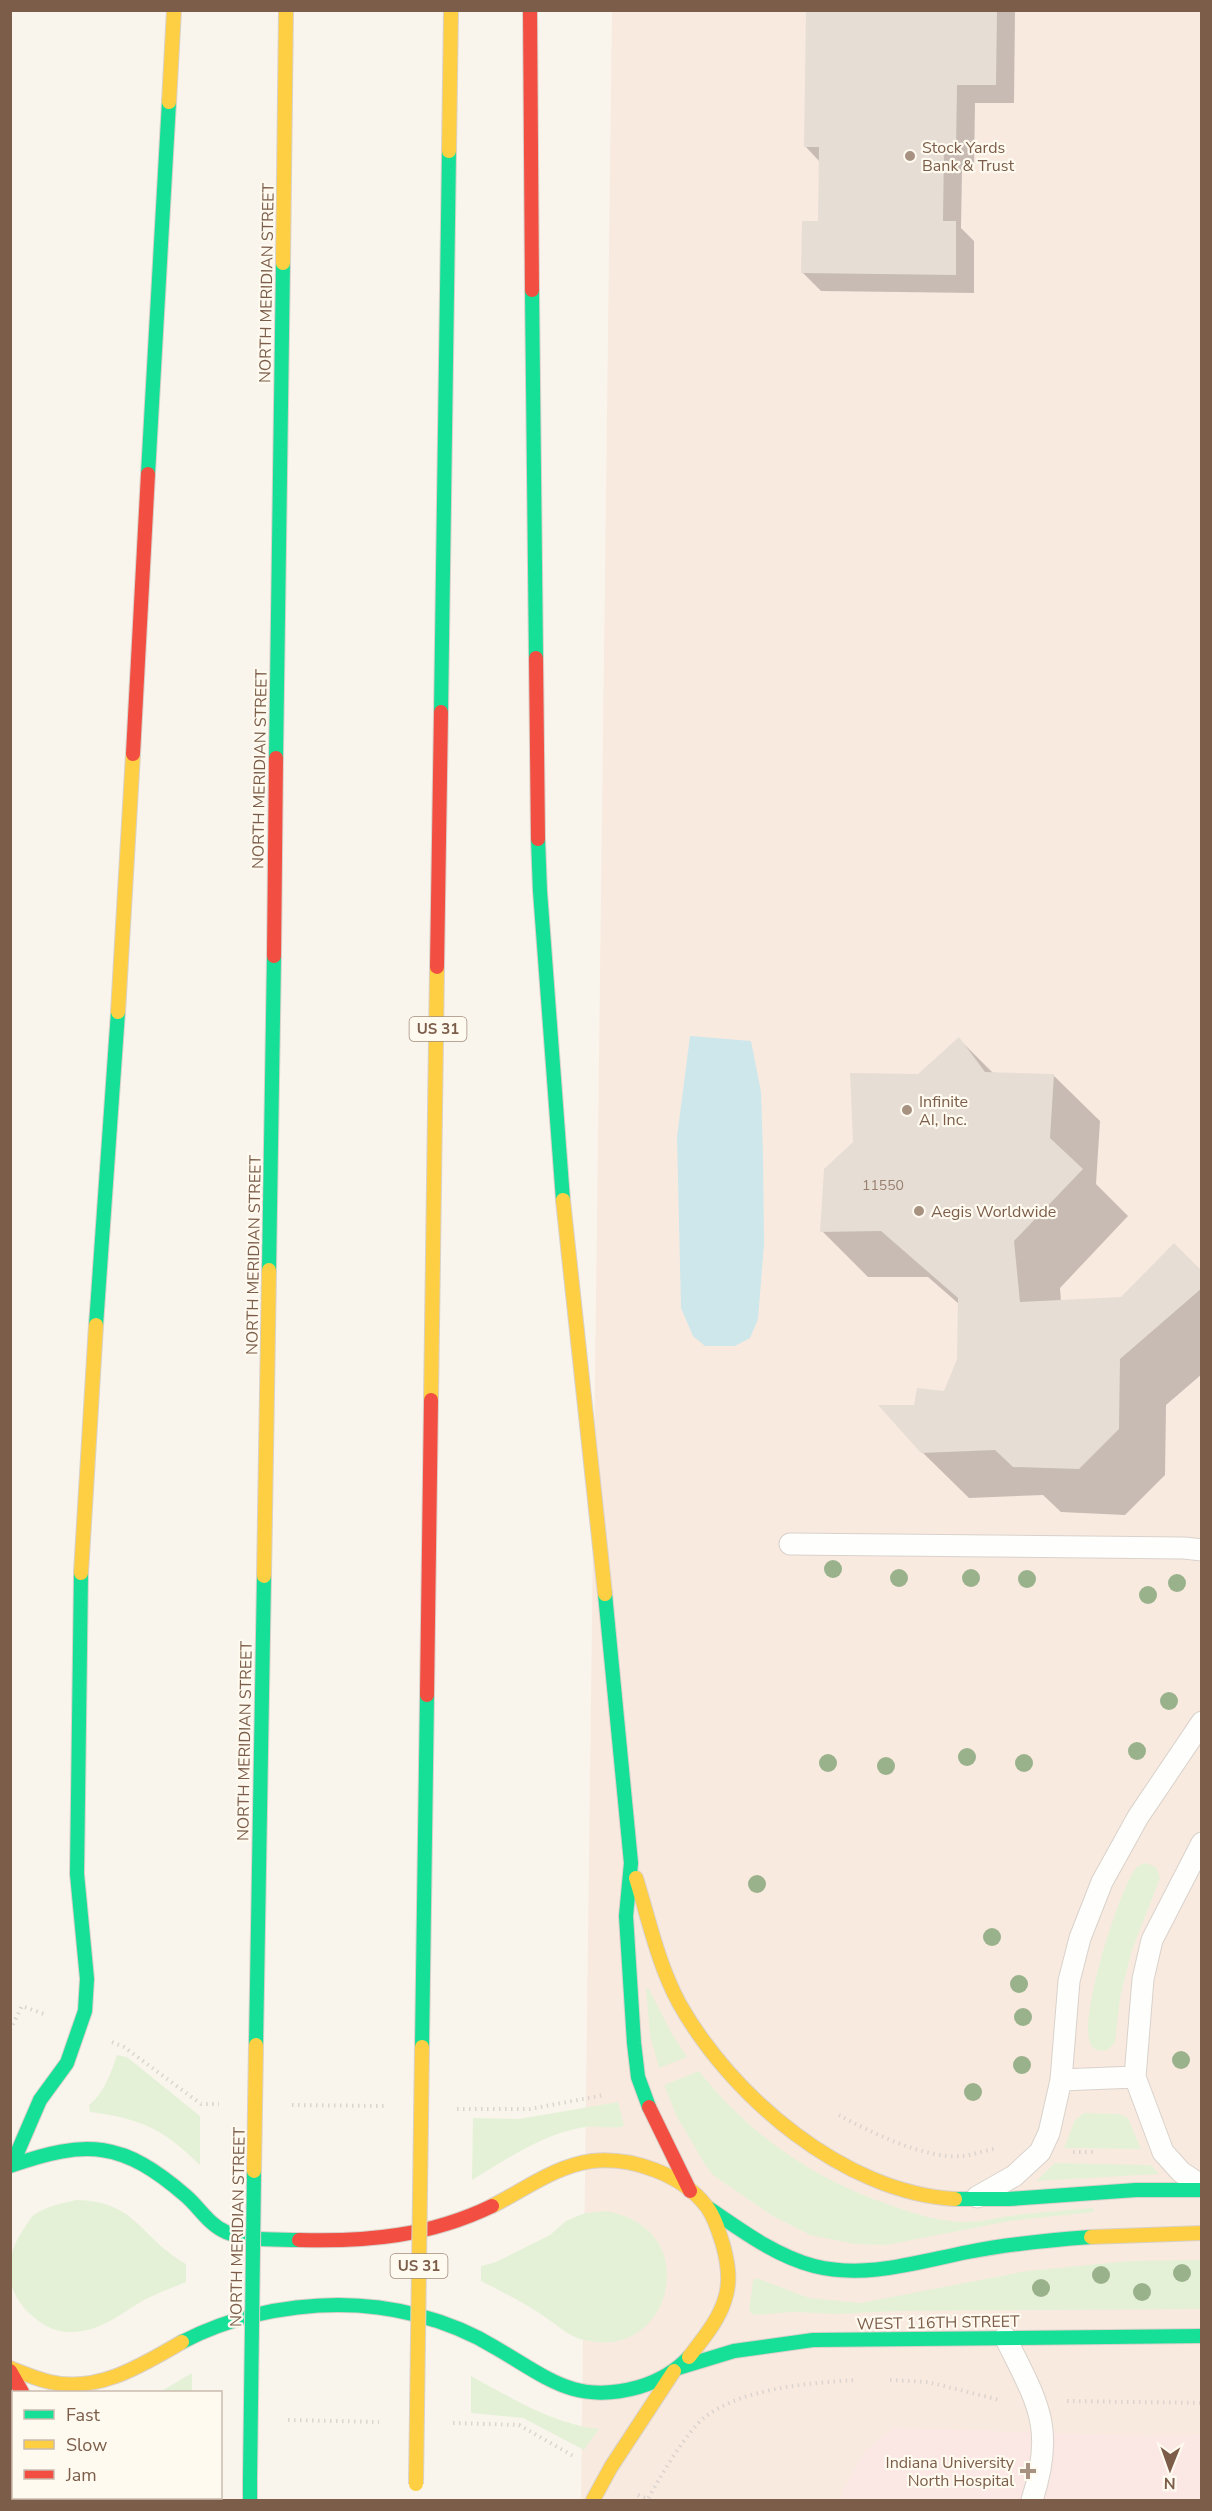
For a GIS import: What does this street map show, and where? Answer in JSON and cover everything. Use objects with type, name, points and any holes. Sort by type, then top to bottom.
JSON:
[{"type":"main road","points":[[11,2165],[40,2100],[67,2063],[85,2011],[87,1979],[77,1874],[80,1601],[91,1390],[116,1045],[174,10]]},
{"type":"main road","name":"NORTH MERIDIAN STREET","points":[[250,2500],[271,1178],[286,10]]},
{"type":"main road","name":"US 31","points":[[416,2500],[451,10]]},
{"type":"main road","points":[[530,10],[534,639],[540,891],[566,1240],[620,1722],[631,1863],[626,1916],[629,1980],[638,2077],[654,2121],[690,2191]]},
{"type":"main road","points":[[631,1863],[657,1946],[678,2000],[704,2043],[742,2088],[783,2125],[807,2143],[845,2165],[884,2183],[920,2195],[971,2200],[1202,2188]]},
{"type":"main road","points":[[11,2165],[75,2147],[109,2149],[125,2154],[160,2174],[221,2230],[239,2236],[271,2238],[361,2238],[431,2230],[480,2212],[558,2170],[591,2162],[617,2162],[649,2168],[669,2177],[736,2228],[802,2262],[826,2269],[853,2271],[896,2268],[984,2248],[1029,2242],[1120,2234],[1202,2233]]},
{"type":"main road","points":[[593,2500],[610,2467],[676,2370],[715,2321],[725,2302],[730,2274],[729,2261],[710,2209]]},
{"type":"main road","name":"WEST 116TH STREET","points":[[10,2369],[54,2383],[84,2385],[100,2382],[129,2371],[203,2332],[247,2315],[309,2308],[361,2306],[399,2310],[459,2329],[554,2383],[596,2394],[625,2392],[676,2370],[734,2351],[786,2342],[1005,2337],[1202,2336]]},
{"type":"main road","points":[[10,2369],[21,2391]]},
{"type":"lane","points":[[790,1544],[1202,1550]]},
{"type":"lane","points":[[971,2200],[1014,2176],[1040,2152],[1049,2133],[1060,2080],[1069,1981],[1080,1938],[1098,1891],[1138,1817],[1202,1722]]},
{"type":"lane","points":[[1202,1843],[1152,1940],[1143,1979],[1135,2078],[1163,2152],[1181,2172],[1202,2188]]},
{"type":"lane","points":[[1060,2080],[1135,2078]]},
{"type":"lane","points":[[1005,2337],[1036,2401],[1044,2430],[1043,2463],[1032,2500]]},
{"type":"path","points":[[10,2030],[22,2006],[38,2011]]},
{"type":"path","points":[[124,2047],[201,2104],[224,2104]]},
{"type":"path","points":[[450,2109],[530,2109],[610,2094]]},
{"type":"path","points":[[284,2105],[390,2107]]},
{"type":"path","points":[[831,2109],[873,2133],[938,2154],[960,2156],[995,2149],[1107,2152]]},
{"type":"path","points":[[648,2499],[674,2456],[703,2418],[721,2406],[765,2392],[795,2386],[857,2380]]},
{"type":"path","points":[[881,2380],[928,2382],[996,2400],[1202,2403]]},
{"type":"shaded area","points":[[612,11],[1201,11],[1201,2500],[581,2500]]},
{"type":"shaded area","name":"Indiana University North Hospital","points":[[894,2428],[1146,2436],[1201,2435],[1201,2500],[841,2500],[843,2491],[865,2451]]},
{"type":"green space","points":[[1145,1863],[1156,1867],[1160,1878],[1132,1950],[1120,1998],[1115,2042],[1108,2050],[1098,2050],[1091,2045],[1088,2032],[1094,1986],[1101,1958],[1127,1884],[1136,1868]]},
{"type":"green space","points":[[646,1988],[649,1989],[672,2034],[687,2057],[659,2068],[650,2035]]},
{"type":"green space","points":[[117,2055],[127,2057],[200,2116],[200,2165],[174,2142],[150,2127],[123,2118],[90,2112],[89,2105],[103,2089]]},
{"type":"green space","points":[[699,2071],[740,2115],[785,2152],[835,2182],[890,2205],[928,2217],[966,2222],[1093,2208],[1094,2212],[1010,2221],[886,2245],[855,2244],[810,2235],[771,2215],[713,2175],[706,2166],[677,2117],[664,2085]]},
{"type":"green space","points":[[618,2102],[624,2125],[622,2127],[585,2127],[551,2136],[472,2180],[473,2118],[519,2119]]},
{"type":"green space","points":[[1084,2113],[1119,2114],[1128,2118],[1141,2149],[1064,2148],[1075,2120]]},
{"type":"green space","points":[[1055,2163],[1151,2165],[1159,2174],[1036,2181]]},
{"type":"green space","points":[[76,2200],[96,2202],[112,2207],[136,2222],[170,2254],[186,2264],[186,2282],[144,2300],[111,2320],[84,2331],[64,2332],[40,2322],[25,2309],[12,2288],[10,2263],[13,2251],[33,2215]]},
{"type":"green space","points":[[607,2211],[626,2217],[644,2227],[656,2240],[664,2255],[667,2271],[666,2288],[661,2304],[652,2319],[640,2331],[615,2342],[589,2341],[579,2338],[568,2334],[530,2307],[481,2281],[481,2266],[496,2262],[550,2235],[566,2221],[585,2213]]},
{"type":"green space","points":[[1201,2260],[1201,2309],[898,2311],[838,2314],[793,2312],[754,2315],[749,2311],[753,2281],[757,2278],[809,2298],[861,2303],[1027,2271],[1129,2261]]},
{"type":"green space","points":[[192,2373],[192,2391],[162,2391]]},
{"type":"green space","points":[[471,2376],[549,2416],[599,2429],[584,2450],[523,2418],[471,2413]]},
{"type":"water","points":[[690,1036],[751,1041],[761,1092],[764,1244],[758,1319],[750,1338],[735,1346],[705,1346],[693,1336],[681,1308],[677,1137]]},
{"type":"building","points":[[806,10],[997,10],[996,85],[957,85],[956,152],[944,152],[943,221],[956,221],[956,275],[801,273],[802,221],[818,221],[819,147],[804,147]]},
{"type":"building","points":[[959,1037],[985,1072],[1054,1074],[1050,1138],[1083,1169],[1014,1241],[1020,1302],[1121,1297],[1174,1243],[1202,1271],[1202,1288],[1120,1359],[1119,1429],[1079,1469],[1013,1467],[995,1450],[921,1453],[878,1405],[914,1405],[917,1388],[944,1391],[957,1359],[958,1298],[881,1231],[820,1232],[824,1169],[853,1142],[850,1073],[918,1074]]},
{"type":"traffic: fast","points":[[148,474],[169,102]]},
{"type":"traffic: fast","points":[[441,712],[449,151]]},
{"type":"traffic: fast","points":[[276,758],[283,263]]},
{"type":"traffic: fast","points":[[532,290],[536,658]]},
{"type":"traffic: fast","points":[[538,839],[563,1200]]},
{"type":"traffic: fast","points":[[269,1270],[274,956]]},
{"type":"traffic: fast","points":[[96,1325],[118,1012]]},
{"type":"traffic: fast","points":[[12,2165],[40,2100],[67,2063],[85,2011],[87,1979],[77,1874],[81,1573]]},
{"type":"traffic: fast","points":[[256,2045],[264,1576]]},
{"type":"traffic: fast","points":[[605,1594],[631,1863],[626,1916],[634,2043],[638,2077],[649,2107]]},
{"type":"traffic: fast","points":[[422,2047],[427,1695]]},
{"type":"traffic: fast","points":[[10,2166],[37,2157],[83,2149],[103,2150],[123,2155],[143,2164],[164,2178],[186,2196],[214,2225],[226,2232],[252,2238],[299,2240]]},
{"type":"traffic: fast","points":[[250,2479],[254,2171]]},
{"type":"traffic: fast","points":[[955,2199],[1009,2199],[1136,2190],[1202,2190]]},
{"type":"traffic: fast","points":[[710,2209],[734,2226],[786,2256],[833,2270],[891,2268],[998,2247],[1091,2237]]},
{"type":"traffic: fast","points":[[182,2342],[237,2320],[267,2312],[327,2305],[388,2309],[448,2325],[487,2343],[563,2386],[597,2393],[617,2392],[653,2382],[678,2367],[689,2357]]},
{"type":"traffic: fast","points":[[678,2368],[734,2351],[813,2340],[1202,2336]]},
{"type":"traffic: fast","points":[[250,2479],[250,2500]]},
{"type":"traffic: slow","points":[[169,102],[174,10]]},
{"type":"traffic: slow","points":[[283,263],[286,10]]},
{"type":"traffic: slow","points":[[449,151],[451,10]]},
{"type":"traffic: slow","points":[[118,1012],[133,754]]},
{"type":"traffic: slow","points":[[431,1400],[437,967]]},
{"type":"traffic: slow","points":[[563,1200],[605,1594]]},
{"type":"traffic: slow","points":[[264,1576],[269,1270]]},
{"type":"traffic: slow","points":[[81,1573],[96,1325]]},
{"type":"traffic: slow","points":[[636,1878],[660,1957],[679,2003],[701,2038],[728,2072],[795,2134],[833,2159],[872,2179],[913,2193],[955,2199]]},
{"type":"traffic: slow","points":[[254,2171],[256,2045]]},
{"type":"traffic: slow","points":[[416,2484],[422,2047]]},
{"type":"traffic: slow","points":[[492,2206],[553,2173],[592,2161],[607,2160],[639,2165],[655,2170],[684,2185],[697,2195],[712,2216],[725,2252],[728,2279],[727,2292],[719,2315],[689,2357]]},
{"type":"traffic: slow","points":[[1091,2237],[1202,2233]]},
{"type":"traffic: slow","points":[[10,2368],[50,2382],[86,2384],[136,2368],[182,2342]]},
{"type":"traffic: slow","points":[[593,2500],[611,2467],[674,2371]]},
{"type":"traffic: jam","points":[[530,10],[532,290]]},
{"type":"traffic: jam","points":[[133,754],[148,474]]},
{"type":"traffic: jam","points":[[536,658],[538,839]]},
{"type":"traffic: jam","points":[[437,967],[441,712]]},
{"type":"traffic: jam","points":[[274,956],[276,758]]},
{"type":"traffic: jam","points":[[427,1695],[431,1400]]},
{"type":"traffic: jam","points":[[649,2107],[690,2191]]},
{"type":"traffic: jam","points":[[299,2240],[349,2240],[398,2235],[445,2224],[492,2206]]},
{"type":"traffic: jam","points":[[10,2371],[21,2391]]},
{"type":"place","name":"Stock Yards Bank & Trust","points":[[910,156]]},
{"type":"place","name":"Infinite AI, Inc.","points":[[907,1110]]},
{"type":"place","name":"Aegis Worldwide","points":[[919,1211]]},
{"type":"place","name":"Indiana University North Hospital","points":[[1028,2471]]}]
